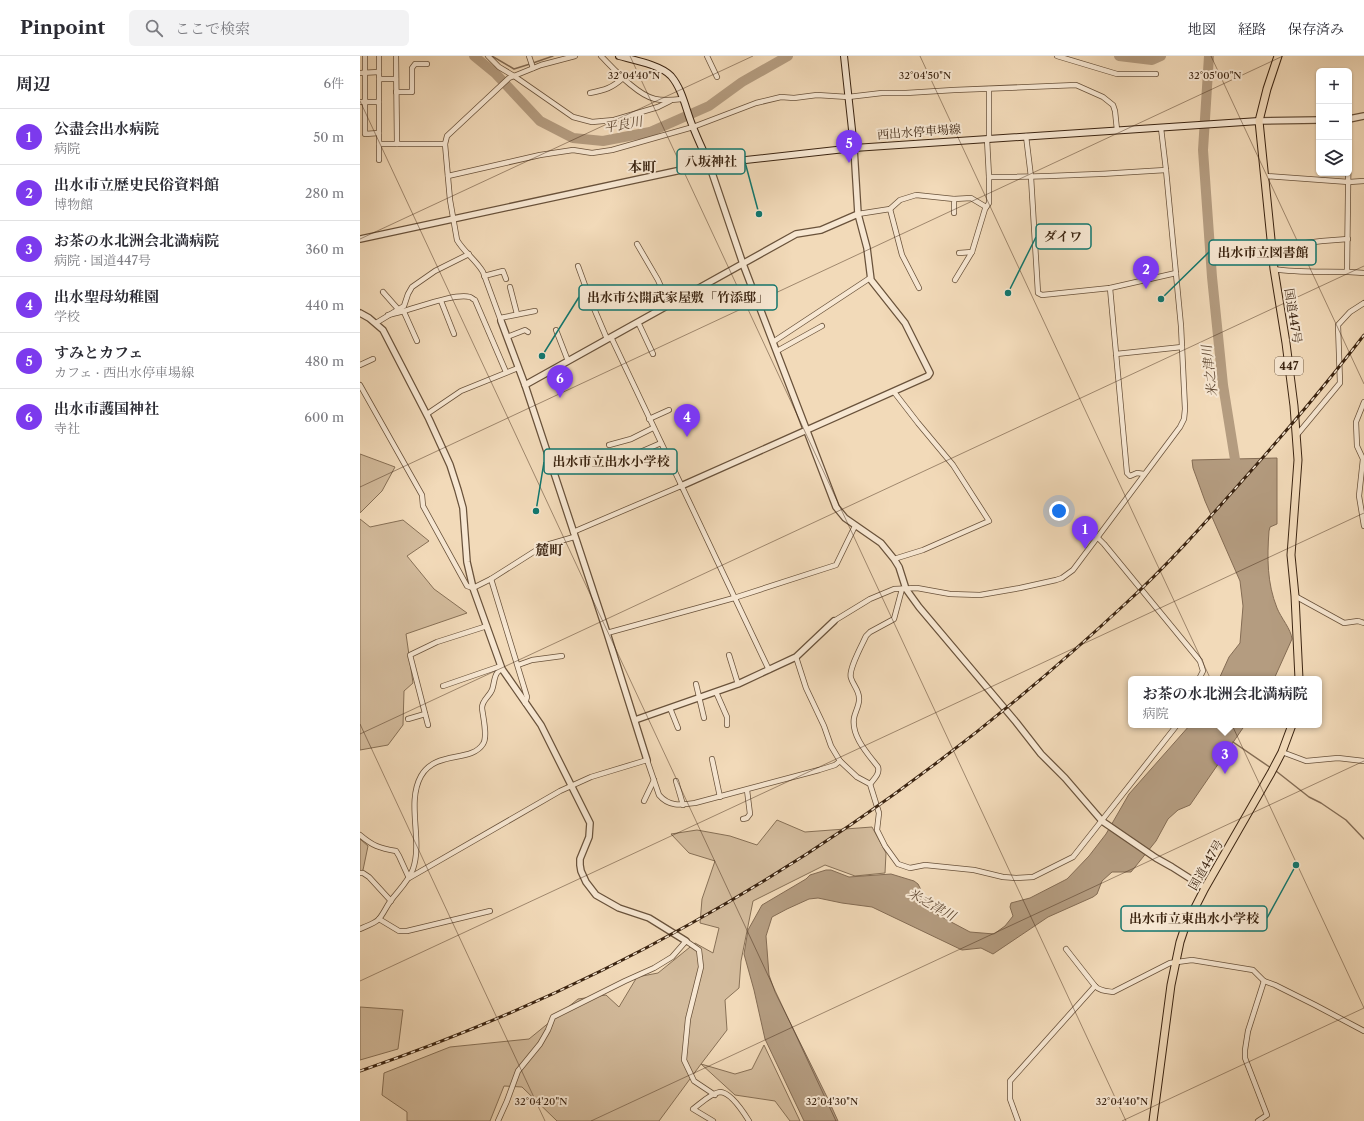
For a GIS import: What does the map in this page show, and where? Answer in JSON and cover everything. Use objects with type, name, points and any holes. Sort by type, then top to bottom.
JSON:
[{"type":"highway","name":"国道447号","points":[[1278,56],[1255,122],[1264,176],[1274,269],[1286,343],[1298,460],[1291,555],[1295,596],[1299,676]]},
{"type":"highway","name":"国道447号","points":[[1153,1121],[1175,962],[1185,927],[1205,888],[1271,773],[1282,752],[1291,728]]},
{"type":"main road","points":[[619,56],[658,68],[670,76],[683,99],[709,164]]},
{"type":"main road","points":[[844,56],[854,148]]},
{"type":"main road","name":"西出水停車場線","points":[[709,164],[854,148],[1255,122]]},
{"type":"street","points":[[365,56],[362,72],[362,102],[365,134],[379,133]]},
{"type":"street","points":[[379,56],[379,160]]},
{"type":"street","points":[[396,56],[397,144]]},
{"type":"street","points":[[488,56],[512,77],[573,117],[592,122],[614,120],[658,107],[670,101]]},
{"type":"street","points":[[575,56],[533,67],[512,77],[447,136],[445,144],[448,176],[457,240],[478,264],[484,276],[525,385],[659,795],[663,800],[671,804],[695,804],[836,765],[840,761]]},
{"type":"street","points":[[601,56],[642,94],[654,99],[670,101],[683,99]]},
{"type":"street","points":[[708,56],[718,77]]},
{"type":"street","points":[[1057,56],[1117,74],[1156,74]]},
{"type":"street","points":[[530,58],[533,67]]},
{"type":"street","points":[[396,92],[412,92],[412,68],[415,64],[427,64]]},
{"type":"street","points":[[362,72],[379,72]]},
{"type":"street","points":[[590,93],[604,91],[614,86],[623,78]]},
{"type":"street","points":[[379,79],[396,79]]},
{"type":"street","points":[[448,176],[540,155],[573,150],[592,152],[612,150],[693,127],[735,110],[781,97],[794,98],[817,95],[848,97],[882,93],[906,94],[954,90],[1076,86],[1103,97],[1113,105],[1117,130]]},
{"type":"street","points":[[955,280],[972,252],[986,207],[989,203],[989,89]]},
{"type":"street","points":[[362,102],[379,102]]},
{"type":"street","points":[[1352,118],[1364,116]]},
{"type":"street","points":[[1255,122],[1316,120]]},
{"type":"street","points":[[635,720],[738,684],[796,657],[834,621],[870,599],[894,589],[917,588],[950,594],[980,595],[1056,580],[1062,578],[1073,570],[1184,419],[1185,409],[1182,347],[1166,170],[1164,128]]},
{"type":"street","points":[[1026,136],[1031,177],[1038,293],[1042,295],[1110,288],[1176,273]]},
{"type":"street","points":[[1347,271],[1349,140]]},
{"type":"street","points":[[379,144],[445,144]]},
{"type":"street","points":[[360,385],[422,495],[423,506],[467,586],[473,588],[491,579],[542,546],[574,534],[928,376],[930,373],[905,323],[870,280],[867,248],[858,214],[854,148]]},
{"type":"street","points":[[360,239],[709,164],[743,264],[836,507],[845,518],[881,543],[899,567],[904,589],[1016,722],[1041,754],[1065,778],[1102,821],[1156,858],[1205,888]]},
{"type":"street","points":[[989,177],[1115,174],[1166,170]]},
{"type":"street","points":[[1264,176],[1349,182],[1364,180]]},
{"type":"street","points":[[525,385],[796,234],[821,230],[858,214],[890,209],[900,200],[916,195],[954,199],[970,198],[986,207]]},
{"type":"street","points":[[954,199],[954,213]]},
{"type":"street","points":[[890,209],[902,255],[919,288]]},
{"type":"street","points":[[1272,247],[1348,239]]},
{"type":"street","points":[[637,244],[658,280],[669,305]]},
{"type":"street","points":[[959,253],[972,252]]},
{"type":"street","points":[[376,323],[404,306],[412,287],[435,272],[469,254]]},
{"type":"street","points":[[578,266],[590,299],[654,428],[768,670]]},
{"type":"street","points":[[1274,269],[1288,271],[1347,271],[1364,273]]},
{"type":"street","points":[[484,276],[503,271],[506,279]]},
{"type":"street","points":[[773,342],[870,278]]},
{"type":"street","points":[[510,287],[517,314]]},
{"type":"street","points":[[1110,288],[1127,473],[1130,476],[1137,473],[1144,474]]},
{"type":"street","points":[[383,292],[398,309]]},
{"type":"street","points":[[388,315],[404,312],[453,297],[470,297],[475,300],[506,372]]},
{"type":"street","points":[[441,301],[454,334]]},
{"type":"street","points":[[1296,436],[1340,383],[1338,325],[1350,312],[1364,303]]},
{"type":"street","points":[[500,320],[517,314],[535,311]]},
{"type":"street","points":[[404,312],[417,341]]},
{"type":"street","points":[[360,313],[376,323],[383,330],[427,414],[450,465],[463,508],[468,562],[473,588],[501,668],[541,725],[590,824],[589,837],[580,859],[581,871],[586,882],[596,895],[618,908],[649,918],[699,950],[701,968],[688,1019],[684,1060],[694,1081],[715,1094]]},
{"type":"street","points":[[638,322],[654,354]]},
{"type":"street","points":[[777,351],[822,326]]},
{"type":"street","points":[[507,337],[525,330],[528,332]]},
{"type":"street","points":[[556,330],[568,361]]},
{"type":"street","points":[[1116,354],[1182,347]]},
{"type":"street","points":[[360,365],[373,359]]},
{"type":"street","points":[[427,414],[461,391],[518,368]]},
{"type":"street","points":[[894,392],[953,464],[990,521],[923,550],[894,559]]},
{"type":"street","points":[[1364,402],[1356,422],[1358,446],[1364,459],[1359,496],[1364,526]]},
{"type":"street","points":[[649,419],[669,410]]},
{"type":"street","points":[[609,445],[631,439],[654,428]]},
{"type":"street","points":[[631,456],[660,443]]},
{"type":"street","points":[[607,633],[734,598],[836,565],[855,526]]},
{"type":"street","points":[[1096,537],[1104,544],[1200,661],[1202,671],[1200,676]]},
{"type":"street","points":[[491,579],[528,696],[525,703]]},
{"type":"street","points":[[870,784],[879,770],[862,746],[856,732],[854,718],[860,699],[850,673],[852,665],[866,636],[870,632],[894,619],[904,589]]},
{"type":"street","points":[[1295,596],[1344,623],[1358,621],[1364,622]]},
{"type":"street","points":[[428,725],[410,655],[437,642],[487,626]]},
{"type":"street","points":[[728,655],[738,684]]},
{"type":"street","points":[[518,665],[532,660],[562,656]]},
{"type":"street","points":[[796,657],[806,688],[824,726],[831,746],[840,761],[857,777],[870,784],[879,813],[877,830],[881,840],[898,864],[910,868],[925,866],[974,870],[1003,877],[1016,878],[1033,876],[1073,857],[1175,728]]},
{"type":"street","points":[[443,686],[501,668]]},
{"type":"street","points":[[360,928],[379,919],[408,878],[413,868],[417,837],[415,808],[419,782],[425,771],[430,765],[442,760],[466,755],[476,751],[484,744],[485,738],[482,707],[484,701],[492,692],[496,674],[501,668]]},
{"type":"street","points":[[696,684],[704,718]]},
{"type":"street","points":[[716,692],[727,717],[727,726]]},
{"type":"street","points":[[670,708],[678,728]]},
{"type":"street","points":[[408,719],[425,714]]},
{"type":"street","points":[[1282,752],[1306,761],[1338,758],[1364,761]]},
{"type":"street","points":[[712,759],[720,797]]},
{"type":"street","points":[[408,878],[553,795],[591,777],[647,760]]},
{"type":"street","points":[[644,801],[654,780]]},
{"type":"street","points":[[676,781],[683,805]]},
{"type":"street","points":[[744,819],[750,814],[747,790]]},
{"type":"street","points":[[360,835],[370,844],[396,851],[400,856],[408,878]]},
{"type":"street","points":[[360,873],[363,873],[369,877],[391,901]]},
{"type":"street","points":[[379,919],[399,932],[490,911]]},
{"type":"street","points":[[498,1121],[507,1102],[518,1071],[540,1044],[553,1017],[654,968],[672,957],[686,941]]},
{"type":"street","points":[[1066,949],[1098,989],[1113,992],[1170,963],[1192,960],[1253,970],[1264,981],[1315,1004],[1364,1031]]},
{"type":"street","points":[[1258,1121],[1267,1115],[1245,1058],[1245,1050],[1250,1024],[1264,981]]},
{"type":"street","points":[[1018,1121],[1010,1099],[1010,1082],[1095,986]]},
{"type":"street","points":[[713,1121],[693,1109],[720,1092],[737,1103],[749,1121]]},
{"type":"shaded area","points":[[360,454],[395,467],[382,491],[360,513]]},
{"type":"shaded area","points":[[1277,458],[1277,524],[1270,527],[1269,531],[1268,570],[1274,599],[1279,612],[1290,631],[1292,639],[1275,676],[1220,676],[1229,657],[1240,643],[1243,606],[1240,581],[1205,501],[1193,468],[1192,460]]},
{"type":"shaded area","points":[[360,519],[370,527],[403,520],[429,541],[407,556],[434,589],[467,613],[406,634],[413,683],[404,691],[403,725],[388,745],[360,750]]},
{"type":"shaded area","points":[[1187,728],[1243,728],[1190,805],[1178,810],[1168,819],[1156,841],[1131,872],[1112,872],[1102,881],[1097,894],[1093,897],[1048,917],[993,954],[981,948],[962,950],[872,907],[818,898],[809,899],[772,917],[766,936],[769,975],[775,992],[838,1121],[804,1121],[765,1039],[744,954],[748,930],[762,905],[806,879],[810,875],[826,870],[831,870],[849,877],[891,874],[914,881],[918,884],[931,909],[938,915],[970,932],[994,934],[1005,926],[1013,916],[1010,907],[1011,903],[1030,898],[1067,879],[1089,856],[1106,834],[1129,794]]},
{"type":"shaded area","points":[[777,820],[805,832],[872,827],[886,853],[885,873],[855,876],[825,865],[753,901],[741,961],[739,988],[725,1000],[727,1030],[659,1121],[557,1121],[522,1087],[504,1086],[490,1121],[407,1121],[407,1112],[382,1095],[384,1073],[450,1047],[529,1039],[578,999],[606,995],[619,1007],[637,977],[658,973],[695,943],[713,953],[719,928],[700,923],[702,899],[715,861],[689,853],[671,834],[697,830],[730,836],[757,845]]},
{"type":"shaded area","points":[[360,839],[368,846],[363,870],[360,871]]},
{"type":"shaded area","points":[[360,1007],[403,1010],[398,1049],[360,1060]]},
{"type":"shaded area","points":[[764,1045],[800,1121],[790,1121],[775,1101],[735,1095],[701,1064],[735,1074],[752,1069]]},
{"type":"waterway","name":"平良川","points":[[474,56],[496,74],[540,121],[573,138],[603,141],[650,132],[709,106],[742,82],[788,56]]},
{"type":"waterway","points":[[492,56],[514,69],[530,64]]},
{"type":"waterway","points":[[533,63],[553,56]]},
{"type":"waterway","name":"平良川","points":[[1119,56],[1152,60],[1161,56]]},
{"type":"waterway","name":"米之津川","points":[[1209,56],[1203,150],[1212,277],[1223,385],[1237,472]]},
{"type":"waterway","points":[[1233,742],[1271,768]]},
{"type":"waterway","points":[[1276,771],[1309,797],[1321,803],[1346,820],[1364,839]]},
{"type":"railway","points":[[360,1071],[444,1040],[528,1005],[650,946],[748,890],[805,855],[862,817],[916,778],[1023,694],[1155,576],[1273,446],[1364,335]]},
{"type":"place","name":"すみとカフェ","points":[[849,163]]},
{"type":"place","name":"八坂神社","points":[[759,214]]},
{"type":"place","name":"出水市立歴史民俗資料館","points":[[1146,289]]},
{"type":"place","name":"ダイワ","points":[[1008,293]]},
{"type":"place","name":"出水市立図書館","points":[[1161,299]]},
{"type":"place","name":"出水市公開武家屋敷「竹添邸」","points":[[542,356]]},
{"type":"place","name":"出水市護国神社","points":[[560,398]]},
{"type":"place","name":"出水聖母幼稚園","points":[[687,437]]},
{"type":"place","name":"出水市立出水小学校","points":[[536,511]]},
{"type":"place","name":"公盡会出水病院","points":[[1085,549]]},
{"type":"place","name":"お茶の水北洲会北満病院","points":[[1225,774]]},
{"type":"place","name":"出水市立東出水小学校","points":[[1296,865]]},
{"type":"district","name":"本町","points":[[642,167]]},
{"type":"district","name":"麓町","points":[[549,550]]}]
